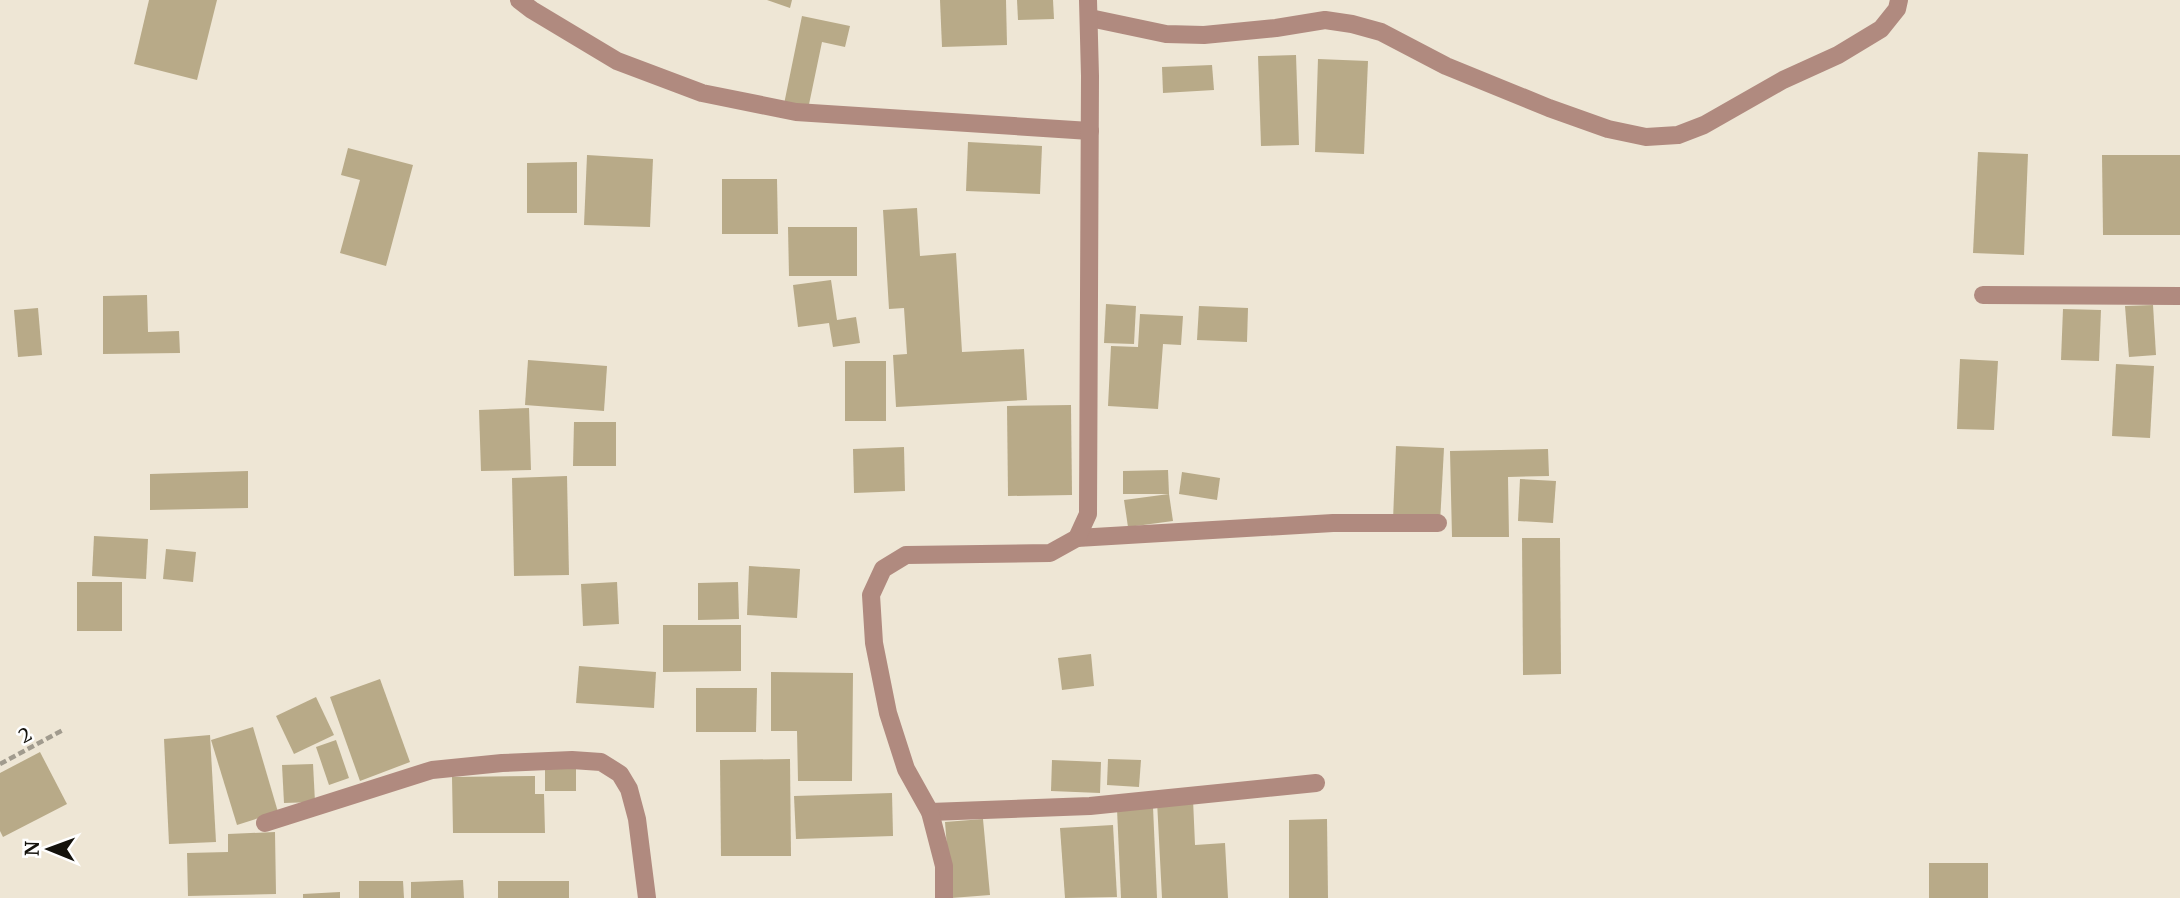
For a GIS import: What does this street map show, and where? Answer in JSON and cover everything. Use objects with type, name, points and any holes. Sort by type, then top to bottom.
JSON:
[{"type":"street","points":[[519,0],[617,61],[702,93],[796,112],[1090,131]]},
{"type":"street","points":[[1077,538],[1088,514],[1089,9],[1166,34],[1204,35],[1325,20],[1352,24],[1381,32],[1446,66],[1549,108],[1608,129],[1646,137],[1678,135],[1704,125],[1783,80],[1838,55],[1881,29],[1897,9],[1899,0]]},
{"type":"street","points":[[1983,295],[2180,296]]},
{"type":"street","points":[[944,898],[944,866],[930,812],[905,769],[888,713],[874,643],[871,595],[883,569],[906,555],[1050,553],[1077,538],[1333,523],[1438,523]]},
{"type":"street","points":[[265,823],[432,770],[502,763],[572,760],[601,762],[620,774],[629,789],[638,819],[647,898]]},
{"type":"street","points":[[930,812],[1090,806],[1316,783]]},
{"type":"path","name":"2","points":[[0,764],[63,730]]},
{"type":"building","points":[[149,0],[217,0],[197,80],[134,64]]},
{"type":"building","points":[[767,0],[792,0],[790,8]]},
{"type":"building","points":[[940,0],[1006,0],[1007,45],[942,47]]},
{"type":"building","points":[[1017,0],[1053,0],[1054,19],[1018,20]]},
{"type":"building","points":[[802,16],[850,26],[845,47],[822,42],[807,114],[783,109]]},
{"type":"building","points":[[1296,55],[1299,145],[1261,146],[1258,56]]},
{"type":"building","points":[[1318,59],[1368,61],[1364,154],[1315,152]]},
{"type":"building","points":[[1212,65],[1214,90],[1163,93],[1162,67]]},
{"type":"building","points":[[968,142],[1042,146],[1040,194],[966,191]]},
{"type":"building","points":[[348,148],[413,165],[386,266],[340,253],[360,180],[341,175]]},
{"type":"building","points":[[1978,152],[2028,154],[2024,255],[1973,253]]},
{"type":"building","points":[[587,155],[653,159],[650,227],[584,225]]},
{"type":"building","points":[[2102,155],[2180,155],[2180,235],[2103,235]]},
{"type":"building","points":[[577,162],[577,213],[527,213],[527,163]]},
{"type":"building","points":[[722,179],[777,179],[778,234],[722,234]]},
{"type":"building","points":[[917,208],[920,256],[956,253],[962,352],[1024,349],[1027,400],[896,407],[893,355],[907,354],[904,308],[889,309],[883,210]]},
{"type":"building","points":[[788,227],[857,227],[857,276],[789,276]]},
{"type":"building","points":[[831,280],[837,320],[856,317],[860,343],[833,347],[829,323],[798,327],[793,285]]},
{"type":"building","points":[[147,295],[148,332],[179,331],[180,353],[103,354],[103,296]]},
{"type":"building","points":[[1106,304],[1136,306],[1134,344],[1104,343]]},
{"type":"building","points":[[2153,305],[2156,355],[2129,357],[2125,306]]},
{"type":"building","points":[[1199,306],[1248,308],[1247,342],[1197,340]]},
{"type":"building","points":[[38,308],[42,355],[18,357],[14,310]]},
{"type":"building","points":[[2063,309],[2101,310],[2099,361],[2061,360]]},
{"type":"building","points":[[1140,314],[1183,316],[1181,345],[1163,344],[1158,409],[1108,406],[1111,346],[1138,347]]},
{"type":"building","points":[[1960,359],[1998,361],[1994,430],[1957,429]]},
{"type":"building","points":[[528,360],[607,366],[604,411],[525,405]]},
{"type":"building","points":[[845,361],[886,361],[886,421],[845,421]]},
{"type":"building","points":[[2116,364],[2154,366],[2150,438],[2112,436]]},
{"type":"building","points":[[1071,405],[1072,495],[1008,496],[1007,406]]},
{"type":"building","points":[[529,408],[531,470],[481,471],[479,410]]},
{"type":"building","points":[[574,422],[616,422],[616,466],[573,466]]},
{"type":"building","points":[[1396,446],[1444,448],[1440,523],[1393,520]]},
{"type":"building","points":[[904,447],[905,491],[854,493],[853,449]]},
{"type":"building","points":[[1548,449],[1549,476],[1508,477],[1509,537],[1452,537],[1450,451]]},
{"type":"building","points":[[1168,470],[1169,494],[1123,494],[1123,471]]},
{"type":"building","points":[[248,471],[248,508],[150,510],[150,474]]},
{"type":"building","points":[[1182,472],[1220,478],[1217,500],[1179,494]]},
{"type":"building","points":[[567,476],[569,575],[514,576],[512,478]]},
{"type":"building","points":[[1520,479],[1556,481],[1553,523],[1518,521]]},
{"type":"building","points":[[1169,494],[1173,521],[1128,527],[1124,500]]},
{"type":"building","points":[[94,536],[148,539],[146,579],[92,576]]},
{"type":"building","points":[[1522,538],[1560,538],[1561,674],[1523,675]]},
{"type":"building","points":[[166,549],[196,552],[193,582],[163,579]]},
{"type":"building","points":[[749,566],[800,569],[797,618],[747,615]]},
{"type":"building","points":[[77,582],[122,582],[122,631],[77,631]]},
{"type":"building","points":[[617,582],[619,624],[583,626],[581,584]]},
{"type":"building","points":[[738,582],[739,619],[698,620],[698,583]]},
{"type":"building","points":[[663,625],[741,625],[741,671],[663,672]]},
{"type":"building","points":[[1091,654],[1094,686],[1062,690],[1058,658]]},
{"type":"building","points":[[579,666],[656,672],[654,708],[576,703]]},
{"type":"building","points":[[771,672],[853,673],[852,781],[798,781],[797,731],[771,731]]},
{"type":"building","points":[[380,679],[410,762],[360,781],[330,697]]},
{"type":"building","points":[[696,688],[757,688],[756,732],[696,732]]},
{"type":"building","points":[[316,697],[334,735],[294,754],[276,716]]},
{"type":"building","points":[[253,727],[278,812],[237,825],[211,740]]},
{"type":"building","points":[[210,735],[216,842],[169,844],[164,739]]},
{"type":"building","points":[[336,740],[349,778],[329,785],[316,747]]},
{"type":"building","points":[[40,752],[67,804],[3,837],[0,831],[0,773]]},
{"type":"building","points":[[790,759],[791,856],[721,856],[720,760]]},
{"type":"building","points":[[1108,759],[1141,760],[1139,787],[1107,785]]},
{"type":"building","points":[[1052,760],[1101,762],[1100,793],[1051,791]]},
{"type":"building","points":[[313,764],[315,802],[284,803],[282,765]]},
{"type":"building","points":[[545,768],[576,768],[576,791],[545,791]]},
{"type":"building","points":[[535,776],[535,794],[544,794],[545,833],[453,833],[452,777]]},
{"type":"building","points":[[892,793],[893,836],[796,839],[794,796]]},
{"type":"building","points":[[1193,799],[1195,845],[1225,843],[1228,898],[1162,898],[1157,801]]},
{"type":"building","points":[[1153,807],[1157,898],[1121,898],[1117,809]]},
{"type":"building","points":[[983,819],[990,895],[951,898],[945,822]]},
{"type":"building","points":[[1327,819],[1328,898],[1289,898],[1289,820]]},
{"type":"building","points":[[1113,825],[1117,897],[1065,898],[1060,828]]},
{"type":"building","points":[[275,832],[276,894],[188,896],[187,853],[228,852],[228,834]]},
{"type":"building","points":[[1929,863],[1988,863],[1988,898],[1929,898]]},
{"type":"building","points":[[463,880],[464,898],[411,898],[411,882]]},
{"type":"building","points":[[359,881],[403,881],[404,898],[359,898]]},
{"type":"building","points":[[498,881],[569,881],[569,898],[498,898]]},
{"type":"building","points":[[340,892],[340,898],[303,898],[303,894]]}]
